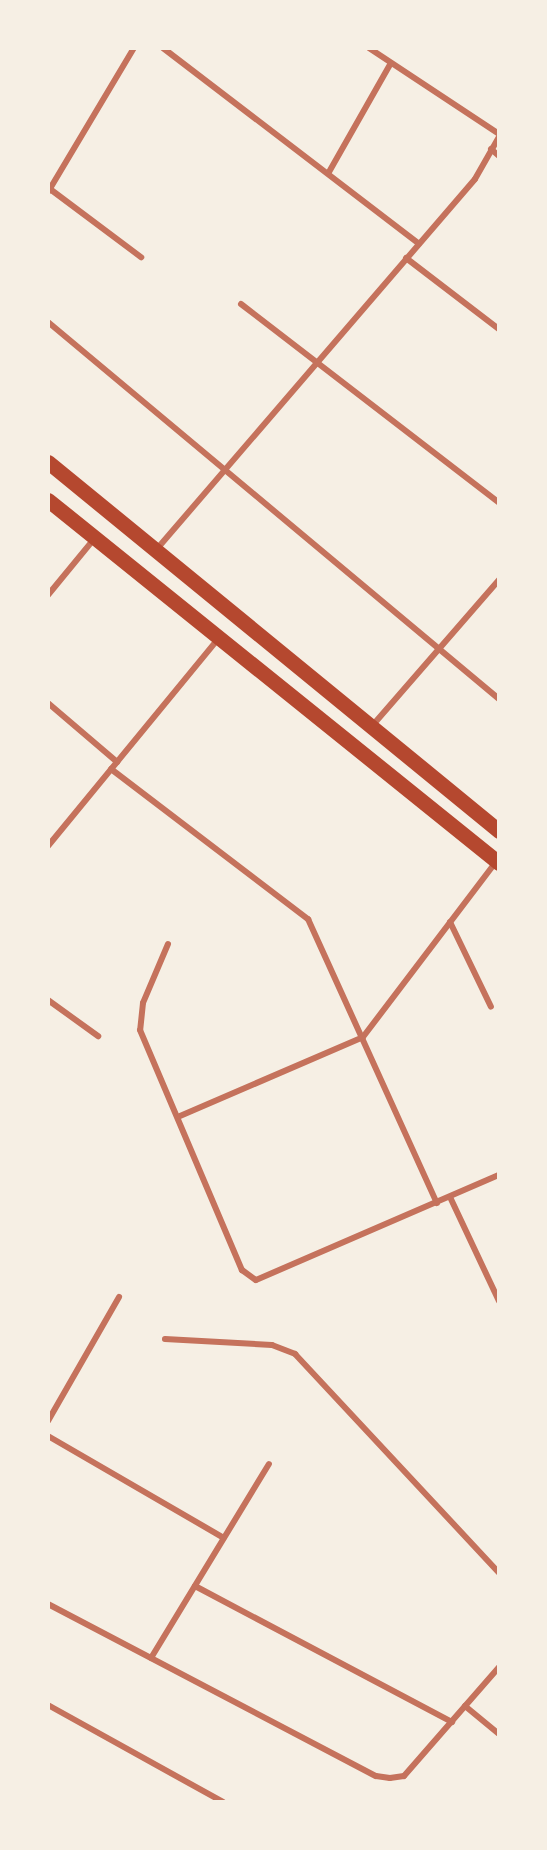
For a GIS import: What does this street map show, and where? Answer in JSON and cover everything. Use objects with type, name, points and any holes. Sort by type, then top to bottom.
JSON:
[{"type":"main road","points":[[48,462],[499,831]]},
{"type":"main road","points":[[48,500],[498,862]]},
{"type":"street","points":[[134,48],[49,190],[141,257]]},
{"type":"street","points":[[163,48],[329,172],[419,244]]},
{"type":"street","points":[[156,550],[475,179],[499,136],[369,48]]},
{"type":"street","points":[[329,172],[391,63]]},
{"type":"street","points":[[491,150],[499,156]]},
{"type":"street","points":[[406,258],[499,329]]},
{"type":"street","points":[[241,304],[499,503]]},
{"type":"street","points":[[48,322],[227,468],[499,699]]},
{"type":"street","points":[[48,595],[95,539]]},
{"type":"street","points":[[372,727],[499,580]]},
{"type":"street","points":[[48,846],[219,638]]},
{"type":"street","points":[[48,703],[117,762]]},
{"type":"street","points":[[111,769],[308,919],[437,1203]]},
{"type":"street","points":[[180,1116],[363,1037],[498,862]]},
{"type":"street","points":[[450,922],[491,1007]]},
{"type":"street","points":[[168,944],[143,1003],[140,1030],[180,1116],[242,1270],[256,1280],[499,1175]]},
{"type":"street","points":[[48,1000],[98,1036]]},
{"type":"street","points":[[450,1197],[499,1301]]},
{"type":"street","points":[[48,1421],[119,1297]]},
{"type":"street","points":[[165,1339],[272,1345],[295,1354],[499,1573]]},
{"type":"street","points":[[48,1436],[224,1538]]},
{"type":"street","points":[[151,1658],[269,1464]]},
{"type":"street","points":[[195,1586],[452,1722]]},
{"type":"street","points":[[48,1604],[376,1776],[404,1776],[499,1667]]},
{"type":"street","points":[[48,1705],[222,1802]]},
{"type":"street","points":[[465,1706],[499,1734]]}]
